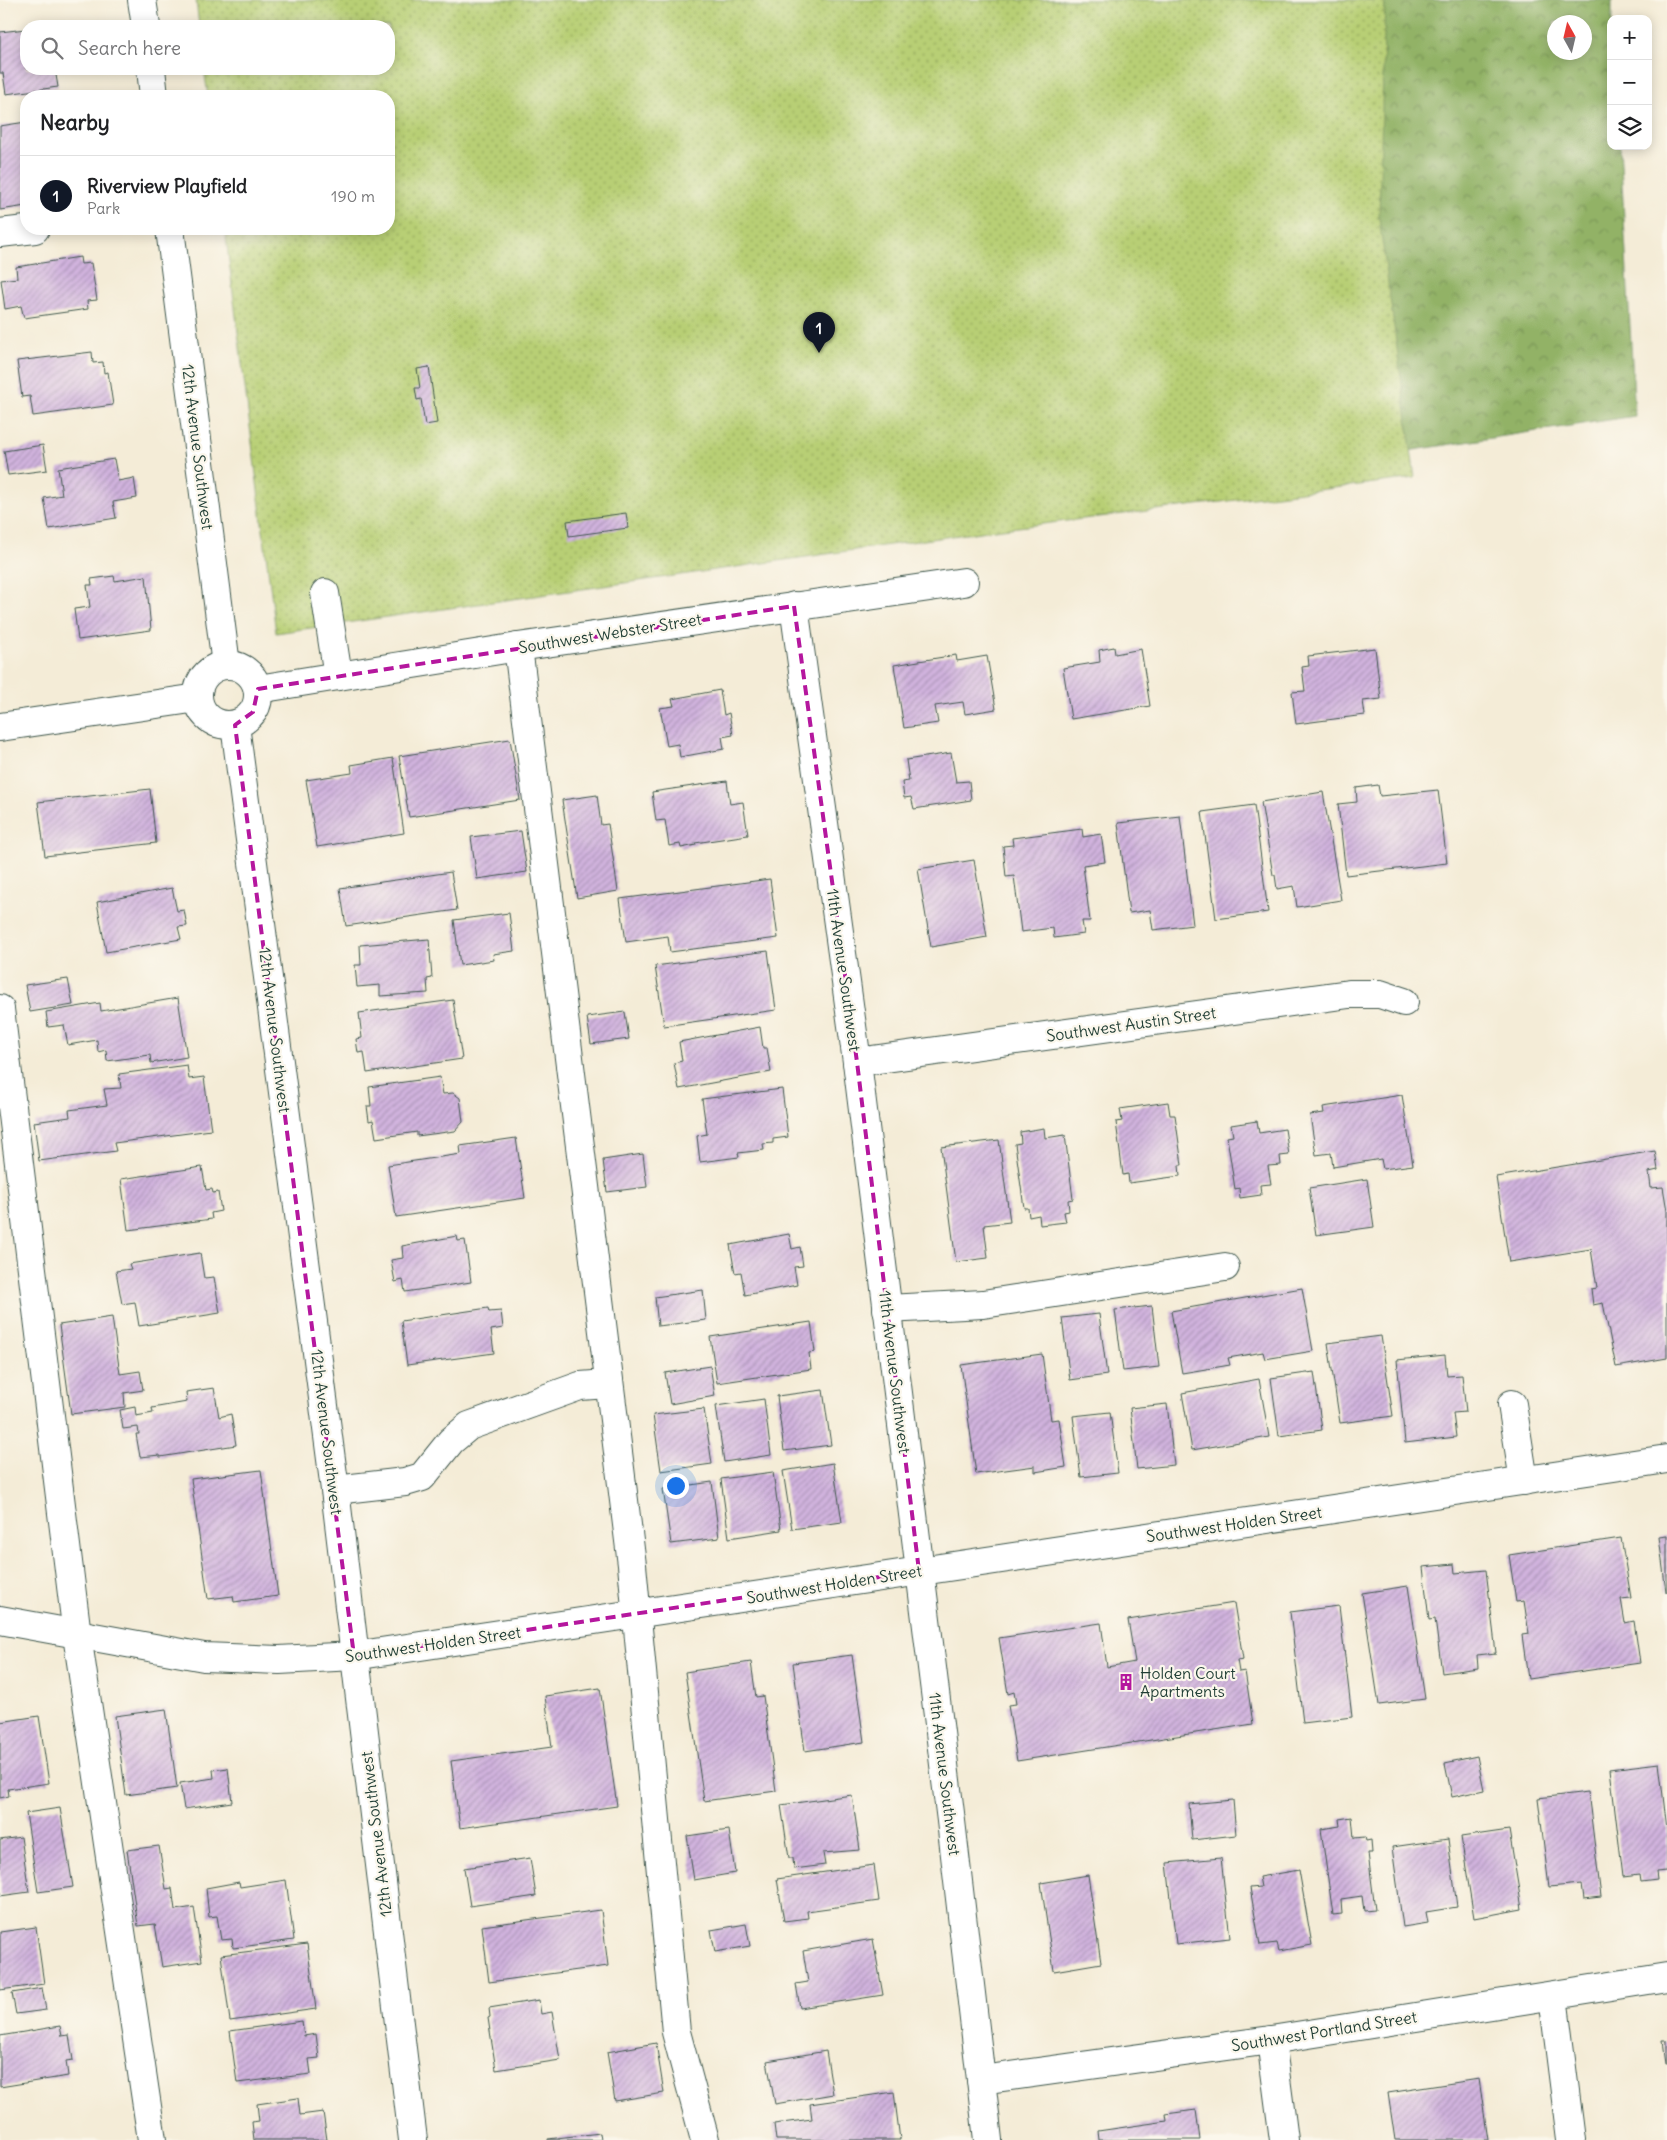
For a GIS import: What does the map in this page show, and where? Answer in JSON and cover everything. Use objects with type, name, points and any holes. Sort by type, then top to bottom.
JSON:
[{"type":"street","points":[[142,0],[145,20]]},
{"type":"street","points":[[152,75],[153,90]]},
{"type":"street","points":[[0,233],[20,231]]},
{"type":"street","name":"12th Avenue Southwest","points":[[171,235],[226,665]]},
{"type":"street","name":"Southwest Webster Street","points":[[258,689],[518,647],[964,582]]},
{"type":"street","points":[[325,593],[338,676]]},
{"type":"street","name":"11th Avenue Southwest","points":[[794,606],[857,1062],[988,2140]]},
{"type":"street","points":[[518,647],[637,1615],[676,2032],[705,2140]]},
{"type":"street","points":[[226,665],[232,665],[246,671],[256,683],[258,689],[258,703],[253,712],[247,720],[236,725],[218,724],[210,720],[203,712],[198,698],[200,684],[204,676],[212,669],[226,665]]},
{"type":"street","points":[[0,727],[198,698]]},
{"type":"street","name":"12th Avenue Southwest","points":[[236,725],[335,1490],[413,2140]]},
{"type":"street","name":"Southwest Austin Street","points":[[857,1062],[1349,994],[1380,994],[1404,1002]]},
{"type":"street","points":[[0,1009],[77,1635],[152,2140]]},
{"type":"street","points":[[887,1309],[983,1304],[1225,1267]]},
{"type":"street","points":[[335,1490],[405,1482],[422,1477],[451,1441],[469,1426],[580,1386],[608,1384]]},
{"type":"street","points":[[1512,1404],[1524,1481]]},
{"type":"street","name":"Southwest Holden Street","points":[[0,1620],[204,1657],[279,1660],[354,1656],[1667,1459]]},
{"type":"street","name":"Southwest Portland Street","points":[[981,2080],[1271,2040],[1667,1977]]},
{"type":"street","points":[[1553,1996],[1571,2140]]},
{"type":"street","points":[[1271,2040],[1284,2140]]},
{"type":"highlighted area","points":[[794,606],[857,1062],[919,1571],[354,1656],[235,725],[253,712],[258,689]]},
{"type":"green space","points":[[196,0],[1385,0],[1379,218],[1415,478],[994,530],[276,633],[226,235],[395,235],[395,90],[207,90],[205,75],[395,75],[395,20],[198,20]]},
{"type":"green space","points":[[1026,0],[1612,0],[1612,15],[1607,15],[1607,150],[1620,150],[1635,416],[1075,502]]},
{"type":"building","points":[[20,30],[20,75],[56,75],[58,87],[20,90],[20,92],[6,94],[3,73],[0,73],[0,32]]},
{"type":"building","points":[[20,123],[20,207],[0,210],[0,126]]},
{"type":"building","points":[[80,257],[81,264],[91,263],[97,300],[87,301],[88,309],[24,318],[21,306],[5,309],[1,280],[17,278],[16,267]]},
{"type":"building","points":[[92,352],[93,363],[103,362],[104,373],[108,372],[113,405],[33,416],[30,396],[22,397],[17,361]]},
{"type":"building","points":[[429,367],[437,423],[425,425],[421,399],[417,400],[415,388],[420,388],[417,369]]},
{"type":"building","points":[[43,445],[47,470],[8,475],[4,451]]},
{"type":"building","points":[[114,459],[118,481],[134,478],[137,498],[113,502],[116,518],[49,529],[44,498],[62,495],[58,468]]},
{"type":"building","points":[[626,513],[628,528],[569,536],[567,521]]},
{"type":"building","points":[[114,576],[115,581],[146,576],[151,630],[78,640],[74,609],[90,607],[87,585],[92,585],[91,579]]},
{"type":"building","points":[[1114,647],[1115,654],[1141,649],[1150,706],[1071,719],[1063,668],[1100,662],[1099,650]]},
{"type":"building","points":[[1375,648],[1381,699],[1363,701],[1365,715],[1296,724],[1292,692],[1305,691],[1302,667],[1309,666],[1308,656]]},
{"type":"building","points":[[956,655],[957,661],[987,656],[996,709],[965,714],[963,702],[935,706],[938,723],[904,728],[894,665]]},
{"type":"building","points":[[720,690],[724,715],[729,713],[733,735],[722,737],[724,749],[680,757],[678,744],[667,746],[660,708],[674,706],[672,699]]},
{"type":"building","points":[[510,739],[520,800],[409,817],[399,756]]},
{"type":"building","points":[[951,753],[956,782],[969,781],[971,800],[914,809],[911,797],[904,798],[902,782],[909,781],[906,760]]},
{"type":"building","points":[[393,758],[404,833],[317,847],[306,780],[352,773],[351,765]]},
{"type":"building","points":[[727,781],[730,804],[743,802],[748,835],[695,843],[696,845],[681,848],[680,844],[669,846],[665,820],[656,821],[652,792]]},
{"type":"building","points":[[1378,785],[1380,796],[1438,790],[1447,863],[1346,875],[1338,804],[1357,802],[1356,788]]},
{"type":"building","points":[[150,789],[156,843],[45,856],[38,802]]},
{"type":"building","points":[[1323,792],[1341,900],[1297,907],[1294,886],[1277,889],[1261,802]]},
{"type":"building","points":[[597,795],[601,825],[608,824],[618,891],[577,898],[562,800]]},
{"type":"building","points":[[1254,805],[1268,912],[1216,919],[1202,812]]},
{"type":"building","points":[[1180,816],[1193,925],[1153,930],[1150,910],[1129,913],[1118,823]]},
{"type":"building","points":[[1082,829],[1083,837],[1101,834],[1105,862],[1083,865],[1090,921],[1082,921],[1084,934],[1054,938],[1053,928],[1021,932],[1014,876],[1006,877],[1003,846],[1013,845],[1012,838]]},
{"type":"building","points":[[521,831],[527,872],[477,879],[471,837]]},
{"type":"building","points":[[974,860],[987,937],[931,947],[918,869]]},
{"type":"building","points":[[451,872],[457,910],[346,926],[340,888]]},
{"type":"building","points":[[770,879],[778,938],[670,952],[668,936],[626,942],[620,899]]},
{"type":"building","points":[[172,888],[177,911],[184,910],[187,926],[178,927],[181,939],[106,952],[97,902]]},
{"type":"building","points":[[509,913],[514,951],[493,954],[494,960],[460,965],[454,920]]},
{"type":"building","points":[[429,939],[432,978],[427,979],[428,993],[380,996],[380,985],[357,987],[355,965],[361,965],[360,945]]},
{"type":"building","points":[[768,951],[776,1010],[664,1026],[655,966]]},
{"type":"building","points":[[68,979],[73,1005],[30,1012],[25,985]]},
{"type":"building","points":[[178,998],[187,1057],[151,1063],[150,1055],[107,1061],[106,1050],[98,1052],[97,1040],[68,1045],[64,1025],[48,1027],[46,1012],[100,1003],[101,1011]]},
{"type":"building","points":[[453,1000],[462,1059],[367,1073],[364,1052],[358,1053],[356,1039],[362,1038],[359,1013]]},
{"type":"building","points":[[625,1012],[629,1039],[591,1044],[587,1017]]},
{"type":"building","points":[[760,1027],[763,1048],[767,1048],[771,1072],[679,1089],[674,1063],[682,1061],[679,1042]]},
{"type":"building","points":[[187,1065],[189,1079],[204,1077],[211,1130],[114,1143],[116,1151],[39,1161],[34,1122],[70,1117],[69,1110],[107,1105],[104,1089],[121,1088],[119,1074]]},
{"type":"building","points":[[440,1077],[443,1094],[453,1093],[460,1098],[463,1122],[455,1131],[417,1136],[417,1132],[376,1138],[373,1120],[369,1121],[367,1106],[371,1106],[369,1087]]},
{"type":"building","points":[[782,1089],[788,1137],[773,1139],[773,1143],[763,1144],[764,1150],[738,1153],[739,1157],[700,1162],[697,1136],[707,1134],[702,1099]]},
{"type":"building","points":[[1402,1095],[1413,1165],[1383,1169],[1381,1159],[1333,1167],[1331,1153],[1316,1155],[1310,1115],[1324,1113],[1323,1107]]},
{"type":"building","points":[[1168,1102],[1170,1115],[1175,1115],[1182,1165],[1179,1165],[1180,1176],[1129,1183],[1128,1174],[1123,1175],[1116,1122],[1122,1121],[1120,1109]]},
{"type":"building","points":[[1257,1121],[1259,1133],[1285,1129],[1289,1155],[1280,1156],[1281,1165],[1268,1166],[1271,1184],[1260,1185],[1261,1195],[1240,1198],[1239,1188],[1235,1189],[1227,1137],[1233,1136],[1231,1125]]},
{"type":"building","points":[[1044,1128],[1045,1138],[1065,1135],[1073,1199],[1068,1200],[1069,1211],[1064,1212],[1066,1222],[1040,1225],[1039,1215],[1029,1217],[1028,1208],[1024,1208],[1015,1144],[1021,1143],[1020,1132]]},
{"type":"building","points":[[516,1138],[525,1198],[396,1217],[388,1165],[461,1154],[460,1146]]},
{"type":"building","points":[[999,1140],[1010,1222],[984,1225],[988,1258],[956,1262],[941,1147]]},
{"type":"building","points":[[1655,1151],[1658,1170],[1649,1172],[1651,1188],[1663,1187],[1667,1211],[1667,1358],[1616,1367],[1603,1303],[1593,1305],[1591,1289],[1597,1288],[1591,1249],[1509,1262],[1496,1177]]},
{"type":"building","points":[[643,1154],[647,1187],[607,1192],[603,1160]]},
{"type":"building","points":[[202,1167],[206,1190],[212,1189],[213,1193],[218,1192],[221,1211],[211,1213],[212,1219],[128,1230],[121,1179]]},
{"type":"building","points":[[1367,1179],[1374,1227],[1316,1235],[1309,1188]]},
{"type":"building","points":[[789,1234],[792,1249],[800,1247],[803,1266],[794,1267],[797,1285],[745,1295],[741,1272],[735,1273],[730,1245]]},
{"type":"building","points":[[457,1236],[458,1241],[465,1240],[471,1282],[405,1292],[403,1280],[395,1282],[391,1260],[403,1258],[402,1246]]},
{"type":"building","points":[[200,1253],[204,1278],[214,1277],[220,1313],[139,1326],[135,1302],[122,1304],[116,1271],[131,1269],[129,1264]]},
{"type":"building","points":[[1302,1288],[1313,1351],[1265,1359],[1263,1352],[1228,1358],[1230,1365],[1182,1373],[1171,1311]]},
{"type":"building","points":[[703,1290],[706,1320],[658,1326],[655,1297]]},
{"type":"building","points":[[1152,1306],[1159,1367],[1123,1371],[1115,1310]]},
{"type":"building","points":[[488,1308],[489,1312],[501,1311],[503,1328],[491,1330],[494,1353],[407,1365],[401,1321]]},
{"type":"building","points":[[1099,1314],[1107,1375],[1070,1380],[1062,1318]]},
{"type":"building","points":[[112,1317],[120,1374],[140,1371],[143,1390],[124,1393],[125,1407],[71,1414],[59,1325]]},
{"type":"building","points":[[811,1322],[815,1352],[809,1353],[811,1369],[717,1383],[710,1337]]},
{"type":"building","points":[[1381,1336],[1393,1416],[1340,1423],[1328,1343]]},
{"type":"building","points":[[1042,1354],[1051,1420],[1059,1419],[1066,1467],[1035,1472],[1035,1466],[976,1474],[961,1365]]},
{"type":"building","points":[[1445,1355],[1447,1376],[1462,1375],[1466,1412],[1453,1413],[1456,1437],[1405,1443],[1397,1360]]},
{"type":"building","points":[[710,1366],[715,1396],[670,1404],[665,1373]]},
{"type":"building","points":[[1314,1372],[1322,1430],[1279,1436],[1271,1378]]},
{"type":"building","points":[[1259,1379],[1269,1437],[1192,1450],[1182,1393]]},
{"type":"building","points":[[214,1388],[219,1417],[231,1414],[236,1445],[160,1457],[160,1455],[140,1457],[136,1434],[139,1434],[138,1427],[123,1429],[120,1410],[135,1407],[136,1416],[153,1413],[152,1408],[187,1402],[186,1392]]},
{"type":"building","points":[[823,1390],[831,1445],[784,1451],[777,1396]]},
{"type":"building","points":[[764,1399],[771,1455],[724,1462],[716,1406]]},
{"type":"building","points":[[1167,1404],[1174,1465],[1137,1469],[1130,1408]]},
{"type":"building","points":[[704,1409],[712,1464],[661,1471],[653,1415]]},
{"type":"building","points":[[1110,1412],[1118,1473],[1081,1477],[1073,1416]]},
{"type":"building","points":[[833,1463],[842,1522],[792,1529],[783,1471]]},
{"type":"building","points":[[261,1470],[278,1596],[234,1602],[233,1596],[208,1599],[191,1479]]},
{"type":"building","points":[[773,1472],[781,1530],[729,1538],[721,1479]]},
{"type":"building","points":[[712,1482],[719,1538],[671,1544],[663,1489]]},
{"type":"building","points":[[1667,1536],[1667,1592],[1666,1592],[1659,1537]]},
{"type":"building","points":[[1621,1538],[1631,1598],[1621,1599],[1625,1623],[1634,1621],[1640,1663],[1528,1679],[1522,1635],[1529,1634],[1524,1601],[1516,1602],[1509,1555]]},
{"type":"building","points":[[1454,1564],[1455,1573],[1486,1570],[1496,1653],[1477,1655],[1478,1668],[1442,1673],[1435,1619],[1429,1620],[1423,1567]]},
{"type":"building","points":[[1408,1586],[1425,1699],[1379,1705],[1362,1593]]},
{"type":"building","name":"Holden Court Apartments","points":[[1234,1603],[1243,1659],[1237,1660],[1239,1672],[1245,1671],[1253,1724],[1017,1761],[1008,1705],[1016,1704],[1014,1692],[1008,1694],[999,1638],[1101,1623],[1107,1667],[1135,1662],[1128,1620]]},
{"type":"building","points":[[1339,1606],[1352,1717],[1303,1723],[1290,1612]]},
{"type":"building","points":[[852,1655],[864,1742],[805,1751],[793,1663]]},
{"type":"building","points":[[751,1662],[756,1697],[763,1696],[776,1791],[704,1801],[685,1672]]},
{"type":"building","points":[[600,1688],[617,1806],[460,1828],[451,1761],[552,1747],[545,1696]]},
{"type":"building","points":[[166,1709],[177,1788],[126,1795],[115,1716]]},
{"type":"building","points":[[39,1716],[49,1783],[8,1789],[9,1796],[0,1798],[0,1722]]},
{"type":"building","points":[[1477,1756],[1484,1790],[1452,1797],[1445,1763]]},
{"type":"building","points":[[1659,1763],[1667,1829],[1667,1871],[1656,1872],[1657,1880],[1641,1882],[1640,1875],[1623,1877],[1610,1769]]},
{"type":"building","points":[[228,1768],[232,1802],[184,1809],[180,1783],[214,1778],[213,1770]]},
{"type":"building","points":[[1588,1792],[1601,1897],[1583,1899],[1581,1884],[1549,1887],[1538,1798]]},
{"type":"building","points":[[852,1795],[860,1850],[823,1853],[825,1865],[794,1869],[793,1858],[789,1858],[781,1805]]},
{"type":"building","points":[[1233,1800],[1236,1835],[1192,1840],[1189,1804]]},
{"type":"building","points":[[60,1808],[73,1887],[38,1892],[26,1813]]},
{"type":"building","points":[[1352,1817],[1354,1838],[1365,1837],[1366,1841],[1371,1840],[1372,1853],[1368,1853],[1375,1910],[1364,1911],[1362,1896],[1341,1899],[1342,1914],[1333,1915],[1321,1829],[1340,1826],[1339,1819]]},
{"type":"building","points":[[729,1830],[735,1873],[694,1880],[687,1836]]},
{"type":"building","points":[[1509,1830],[1522,1909],[1474,1918],[1461,1837]]},
{"type":"building","points":[[21,1837],[29,1892],[0,1896],[0,1840]]},
{"type":"building","points":[[1448,1839],[1457,1907],[1426,1912],[1428,1923],[1403,1927],[1392,1847]]},
{"type":"building","points":[[159,1846],[166,1889],[172,1888],[175,1910],[194,1907],[202,1961],[162,1967],[155,1924],[138,1926],[127,1850]]},
{"type":"building","points":[[530,1858],[536,1896],[470,1906],[464,1868]]},
{"type":"building","points":[[1221,1858],[1230,1938],[1176,1944],[1167,1863]]},
{"type":"building","points":[[874,1865],[879,1901],[807,1911],[808,1918],[784,1921],[777,1879]]},
{"type":"building","points":[[1299,1870],[1312,1945],[1279,1951],[1277,1943],[1260,1945],[1250,1888],[1261,1887],[1259,1877]]},
{"type":"building","points":[[1088,1875],[1101,1963],[1054,1971],[1041,1883]]},
{"type":"building","points":[[286,1880],[294,1940],[233,1948],[232,1939],[221,1940],[217,1916],[209,1917],[206,1888],[239,1882],[240,1887]]},
{"type":"building","points":[[601,1910],[608,1966],[489,1982],[482,1926]]},
{"type":"building","points":[[746,1924],[750,1946],[715,1952],[711,1930]]},
{"type":"building","points":[[36,1927],[44,1984],[0,1990],[0,1932]]},
{"type":"building","points":[[873,1939],[883,1995],[800,2008],[796,1984],[808,1982],[803,1951]]},
{"type":"building","points":[[307,1944],[316,2009],[230,2021],[221,1955]]},
{"type":"building","points":[[42,1988],[46,2010],[16,2014],[12,1993]]},
{"type":"building","points":[[539,2000],[541,2014],[552,2012],[560,2060],[496,2070],[488,2018],[490,2017],[489,2008]]},
{"type":"building","points":[[302,2021],[304,2036],[316,2034],[319,2058],[309,2059],[311,2074],[237,2083],[230,2031]]},
{"type":"building","points":[[60,2026],[62,2036],[69,2035],[73,2060],[66,2061],[68,2076],[0,2087],[0,2036]]},
{"type":"building","points":[[1663,2041],[1667,2041],[1667,2063],[1666,2063]]},
{"type":"building","points":[[656,2043],[664,2093],[615,2101],[607,2052]]},
{"type":"building","points":[[826,2051],[833,2094],[775,2104],[767,2061]]},
{"type":"building","points":[[1479,2079],[1488,2140],[1395,2140],[1388,2093]]},
{"type":"building","points":[[894,2092],[900,2140],[776,2140],[774,2124],[812,2119],[810,2104]]},
{"type":"building","points":[[298,2098],[300,2115],[323,2112],[327,2140],[254,2140],[252,2122],[259,2121],[257,2104]]},
{"type":"building","points":[[1196,2110],[1200,2140],[1099,2140],[1098,2131],[1167,2121],[1166,2114]]},
{"type":"building","points":[[600,2133],[601,2140],[548,2140],[548,2139]]},
{"type":"place","name":"Riverview Playfield","points":[[819,353]]},
{"type":"place","name":"Holden Court Apartments","points":[[1126,1682]]}]
